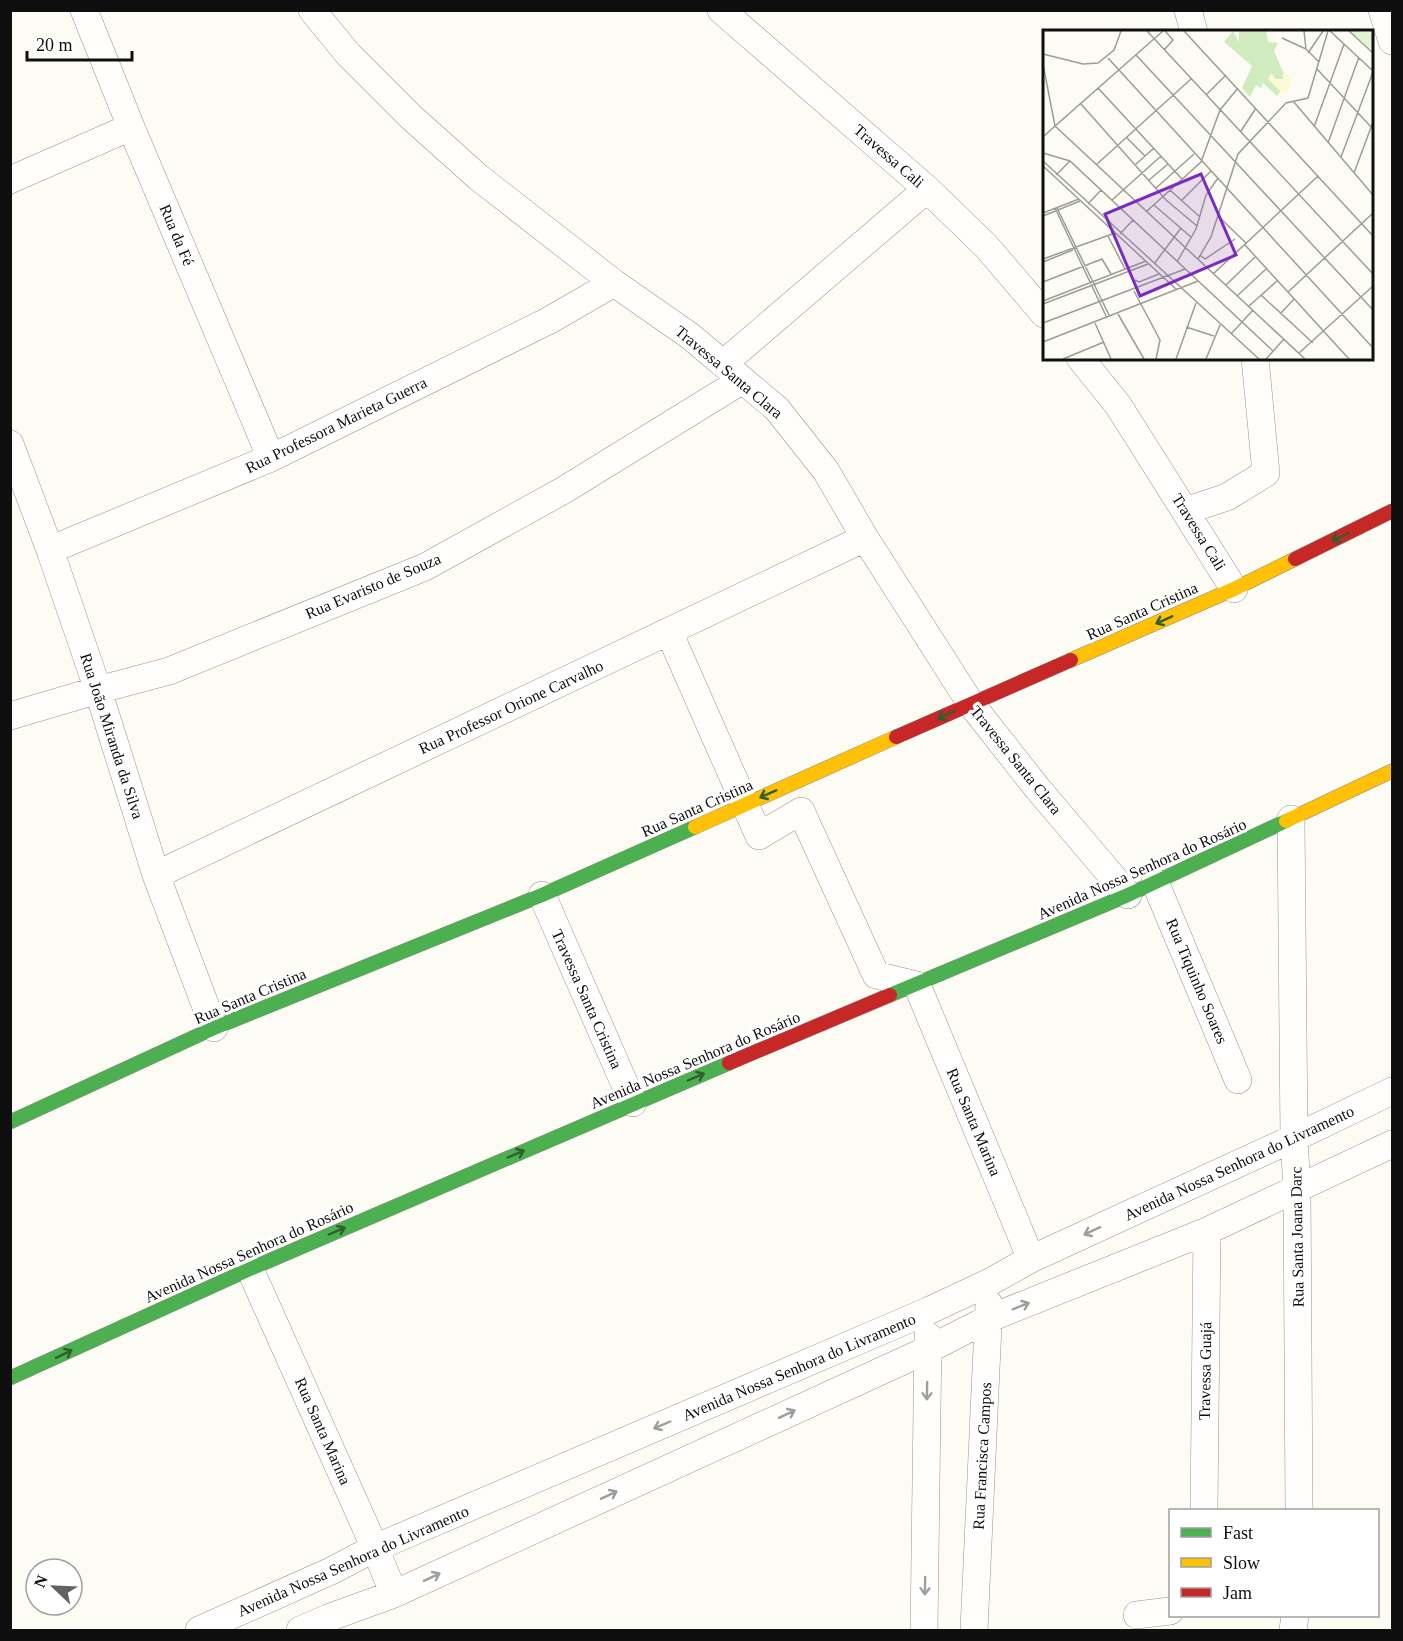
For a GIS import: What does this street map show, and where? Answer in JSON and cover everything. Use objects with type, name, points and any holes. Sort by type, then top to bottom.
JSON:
[{"type":"main road","name":"Rua Santa Cristina","points":[[10,1122],[214,1028],[542,895],[1234,589],[1392,511]]},
{"type":"main road","name":"Avenida Nossa Senhora do Rosário","points":[[10,1378],[250,1269],[633,1103],[1128,895],[1392,771]]},
{"type":"street","name":"Rua da Fé","points":[[84,10],[271,458]]},
{"type":"street","name":"Travessa Santa Clara","points":[[312,10],[348,54],[410,116],[478,177],[614,283],[690,336],[777,409],[826,471],[865,538],[971,704],[1038,789],[1128,895]]},
{"type":"street","points":[[1188,10],[1193,30]]},
{"type":"street","points":[[1382,10],[1392,41]]},
{"type":"street","name":"Travessa Cali","points":[[726,12],[927,189],[986,246],[1043,313]]},
{"type":"street","points":[[10,180],[131,127]]},
{"type":"street","name":"Rua Evaristo de Souza","points":[[10,716],[169,671],[425,567],[564,490],[732,372],[927,189]]},
{"type":"street","name":"Rua Professora Marieta Guerra","points":[[50,550],[271,458],[548,321],[614,283]]},
{"type":"street","name":"Travessa Cali","points":[[1082,360],[1118,405],[1234,589]]},
{"type":"street","points":[[1185,511],[1227,498],[1266,473],[1255,360]]},
{"type":"street","name":"Rua João Miranda da Silva","points":[[10,444],[50,550],[98,690],[156,875],[214,1028]]},
{"type":"street","name":"Rua Professor Orione Carvalho","points":[[156,875],[865,538]]},
{"type":"street","points":[[669,632],[759,836],[801,811],[876,975],[917,985]]},
{"type":"street","name":"Rua Santa Joana Darc","points":[[1291,819],[1299,1509]]},
{"type":"street","name":"Rua Tiquinho Soares","points":[[1155,882],[1238,1080]]},
{"type":"street","name":"Travessa Santa Cristina","points":[[542,895],[633,1103]]},
{"type":"street","name":"Rua Santa Marina","points":[[917,985],[1031,1259]]},
{"type":"street","name":"Avenida Nossa Senhora do Livramento","points":[[199,1630],[331,1572],[375,1548],[928,1311],[990,1282],[1031,1259],[1392,1091]]},
{"type":"street","points":[[300,1630],[328,1624],[927,1350],[988,1319],[1207,1231],[1392,1144]]},
{"type":"street","name":"Travessa Guajá","points":[[1204,1509],[1207,1231]]},
{"type":"street","name":"Rua Santa Marina","points":[[250,1269],[394,1594]]},
{"type":"street","name":"Rua Francisca Campos","points":[[974,1630],[990,1282]]},
{"type":"street","points":[[924,1630],[928,1311]]},
{"type":"street","points":[[328,1624],[331,1572]]},
{"type":"street","points":[[1137,1615],[1169,1611]]},
{"type":"traffic: fast","points":[[890,995],[1128,895],[1286,821]]},
{"type":"traffic: fast","points":[[10,1122],[214,1028],[542,895],[695,827]]},
{"type":"traffic: fast","points":[[10,1378],[250,1269],[729,1063]]},
{"type":"traffic: slow","points":[[1071,660],[1234,589],[1295,559]]},
{"type":"traffic: slow","points":[[695,827],[896,737]]},
{"type":"traffic: slow","points":[[1286,821],[1392,771]]},
{"type":"traffic: jam","points":[[1295,559],[1392,511]]},
{"type":"traffic: jam","points":[[896,737],[1071,660]]},
{"type":"traffic: jam","points":[[729,1063],[890,995]]}]
